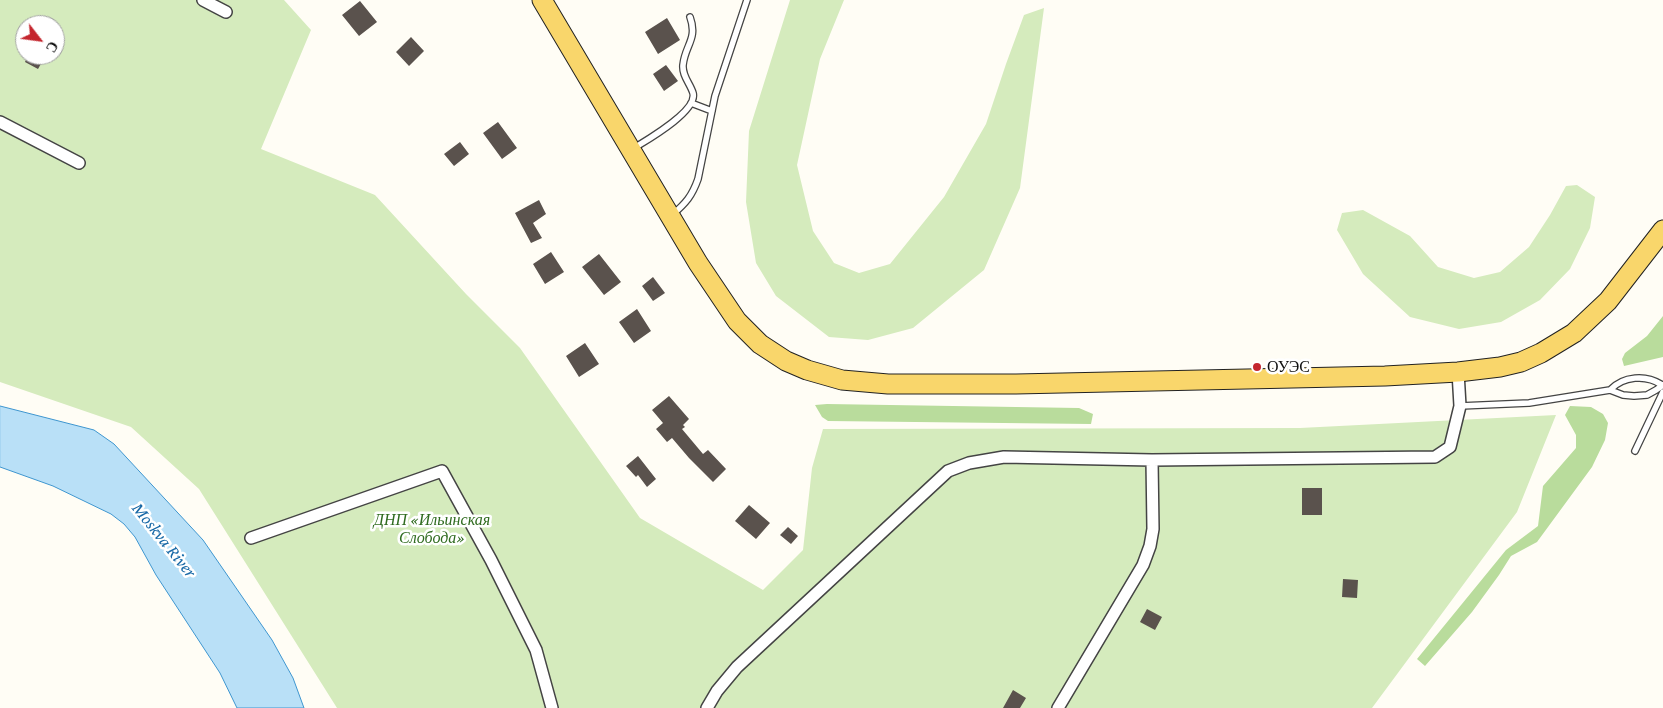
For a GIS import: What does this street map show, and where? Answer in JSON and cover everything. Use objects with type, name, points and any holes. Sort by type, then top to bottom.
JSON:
[{"type":"main road","points":[[542,0],[722,300],[737,321],[773,353],[793,364],[842,380],[888,384],[996,384],[1385,376],[1491,369],[1521,362],[1541,353],[1566,339],[1583,326],[1608,301],[1663,230]]},
{"type":"street","points":[[203,0],[226,12]]},
{"type":"street","points":[[0,122],[79,163]]},
{"type":"street","points":[[707,708],[737,667],[948,471],[969,462],[1004,457],[1152,460],[1435,457],[1450,447],[1460,406],[1458,372]]},
{"type":"street","points":[[1058,708],[1143,565],[1150,546],[1153,529],[1152,460]]},
{"type":"street","points":[[251,538],[442,472],[491,560],[536,650],[552,708]]},
{"type":"lane","points":[[671,216],[686,203],[694,192],[723,68],[746,0]]},
{"type":"lane","points":[[632,150],[661,131],[688,109],[691,103],[694,94],[684,75],[682,66],[692,35],[693,27],[690,17]]},
{"type":"lane","points":[[691,103],[712,111]]},
{"type":"lane","points":[[1460,406],[1529,402],[1610,390],[1619,383],[1634,378],[1658,382],[1663,387]]},
{"type":"lane","points":[[1610,390],[1623,395],[1634,396],[1647,395],[1663,387]]},
{"type":"lane","points":[[1635,451],[1663,387]]},
{"type":"green space","name":"ДНП «Ильинская Слобода»","points":[[0,0],[284,0],[311,30],[261,149],[375,195],[466,294],[520,348],[640,518],[763,590],[803,550],[812,468],[823,429],[1300,428],[1556,415],[1517,512],[1372,708],[337,708],[199,489],[131,427],[0,382]]},
{"type":"green space","points":[[790,0],[844,0],[820,59],[797,165],[813,231],[834,263],[859,273],[890,264],[944,197],[986,124],[1024,15],[1044,8],[1020,188],[984,270],[913,328],[868,340],[829,337],[776,296],[756,263],[746,202],[749,131]]},
{"type":"green space","points":[[1577,185],[1595,197],[1590,228],[1570,269],[1540,300],[1501,322],[1459,329],[1410,317],[1363,274],[1337,230],[1342,213],[1363,210],[1410,236],[1438,267],[1474,278],[1500,272],[1529,247],[1566,186]]},
{"type":"green space","points":[[1663,316],[1663,357],[1624,366],[1622,359],[1625,353],[1647,336]]},
{"type":"green space","points":[[815,405],[1079,408],[1093,414],[1091,424],[828,421],[822,417]]},
{"type":"green space","points":[[1570,406],[1591,407],[1603,414],[1608,423],[1605,440],[1592,467],[1537,542],[1511,556],[1472,612],[1425,666],[1417,659],[1506,550],[1538,526],[1543,486],[1576,448],[1576,435],[1565,415]]},
{"type":"water","name":"Moskva River","points":[[0,406],[94,430],[114,444],[203,540],[272,640],[293,678],[304,708],[237,708],[220,673],[156,575],[135,537],[124,524],[111,514],[53,486],[0,467]]},
{"type":"building","points":[[360,1],[377,22],[359,36],[342,15]]},
{"type":"building","points":[[667,18],[680,40],[658,54],[645,32]]},
{"type":"building","points":[[411,37],[424,51],[409,66],[396,52]]},
{"type":"building","points":[[31,65],[40,65],[38,69]]},
{"type":"building","points":[[666,65],[678,81],[664,91],[653,74]]},
{"type":"building","points":[[498,122],[517,148],[502,159],[483,133]]},
{"type":"building","points":[[460,142],[469,154],[454,166],[444,154]]},
{"type":"building","points":[[539,200],[546,214],[533,223],[542,238],[531,243],[515,213]]},
{"type":"building","points":[[551,252],[564,272],[545,284],[533,264]]},
{"type":"building","points":[[599,254],[621,282],[604,295],[582,267]]},
{"type":"building","points":[[653,277],[665,293],[653,301],[642,286]]},
{"type":"building","points":[[637,309],[651,331],[634,343],[619,322]]},
{"type":"building","points":[[585,343],[599,364],[579,377],[566,356]]},
{"type":"building","points":[[669,396],[689,419],[682,429],[703,454],[708,450],[726,469],[713,482],[672,438],[667,442],[656,429],[663,423],[652,410]]},
{"type":"building","points":[[638,456],[656,479],[647,487],[638,475],[636,477],[626,466]]},
{"type":"building","points":[[1302,488],[1322,488],[1322,515],[1302,515]]},
{"type":"building","points":[[749,505],[770,523],[756,539],[735,521]]},
{"type":"building","points":[[788,527],[798,536],[791,544],[780,535]]},
{"type":"building","points":[[1343,579],[1358,580],[1357,598],[1342,597]]},
{"type":"building","points":[[1147,609],[1162,617],[1155,630],[1140,622]]},
{"type":"building","points":[[1013,690],[1026,698],[1020,708],[1003,708]]},
{"type":"place","name":"ОУЭС","points":[[1257,367]]}]
